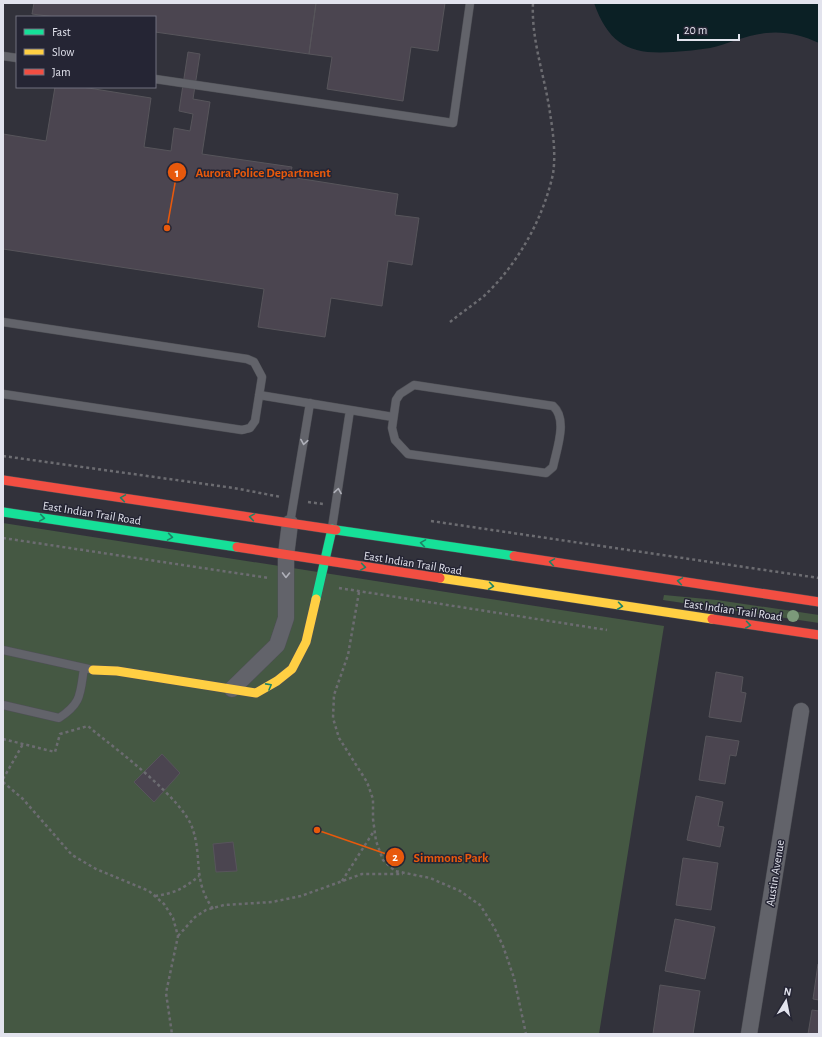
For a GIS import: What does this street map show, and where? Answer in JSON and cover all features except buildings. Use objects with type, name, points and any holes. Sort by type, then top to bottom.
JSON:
[{"type":"main road","name":"East Indian Trail Road","points":[[3,480],[819,602]]},
{"type":"main road","name":"East Indian Trail Road","points":[[3,512],[819,635]]},
{"type":"main road","points":[[89,669],[118,671],[256,693],[277,682],[292,669],[306,642],[332,529]]},
{"type":"street","points":[[232,689],[277,645],[286,618],[286,555],[290,522]]},
{"type":"street","name":"Austin Avenue","points":[[749,1034],[801,711]]},
{"type":"lane","points":[[156,79],[453,123],[470,3]]},
{"type":"lane","points":[[3,56],[16,58]]},
{"type":"lane","points":[[3,322],[248,359],[254,362],[262,377],[255,421],[250,428],[242,430],[3,394]]},
{"type":"lane","points":[[414,385],[553,406],[559,411],[562,419],[553,467],[546,473],[408,454],[395,440],[392,428],[393,417],[396,400],[400,394],[414,385]]},
{"type":"lane","points":[[259,396],[393,417]]},
{"type":"lane","points":[[290,522],[310,403]]},
{"type":"lane","points":[[332,529],[350,410]]},
{"type":"lane","points":[[3,650],[89,669],[76,705],[59,718],[3,705]]},
{"type":"path","points":[[450,322],[484,295],[505,272],[533,232],[545,203],[553,172],[554,146],[550,112],[532,15],[533,3]]},
{"type":"path","points":[[3,456],[234,488],[335,506]]},
{"type":"path","points":[[429,520],[819,578]]},
{"type":"path","points":[[3,538],[286,580]]},
{"type":"path","points":[[319,585],[607,630]]},
{"type":"path","points":[[359,592],[348,655],[334,695],[333,718],[339,738],[367,782],[373,799],[376,841],[384,860],[396,871],[410,875]]},
{"type":"path","points":[[3,739],[55,752],[60,734],[88,726],[114,747],[173,799],[186,813],[192,827],[196,843],[198,876],[205,898],[213,909]]},
{"type":"path","points":[[23,744],[18,756],[3,780],[23,799],[72,855],[96,868],[149,892],[164,904],[173,918],[178,936],[166,993],[172,1034]]},
{"type":"path","points":[[342,881],[375,831]]},
{"type":"path","points":[[178,936],[195,917],[224,905],[272,902],[301,896],[362,874],[410,875],[430,878],[460,891],[480,905],[494,927],[514,978],[526,1034]]},
{"type":"path","points":[[155,896],[175,893],[188,885],[198,876]]},
{"type":"green space","points":[[3,523],[664,626],[599,1034],[3,1034]]},
{"type":"green space","points":[[664,595],[717,600],[819,615],[819,623],[663,600]]},
{"type":"shaded area","points":[[594,3],[819,3],[819,43],[793,34],[773,33],[759,34],[705,49],[673,52],[645,52],[633,49],[614,38],[600,17]]},
{"type":"traffic: fast","points":[[3,512],[237,547]]},
{"type":"traffic: fast","points":[[316,599],[332,529]]},
{"type":"traffic: fast","points":[[336,530],[514,556]]},
{"type":"traffic: slow","points":[[440,578],[712,619]]},
{"type":"traffic: slow","points":[[93,670],[117,671],[256,693],[277,681],[292,669],[306,642],[316,599]]},
{"type":"traffic: jam","points":[[3,480],[336,530]]},
{"type":"traffic: jam","points":[[237,547],[440,578]]},
{"type":"traffic: jam","points":[[514,556],[819,602]]},
{"type":"traffic: jam","points":[[712,619],[819,635]]},
{"type":"place","name":"Aurora Police Department","points":[[167,228]]},
{"type":"place","name":"Simmons Park","points":[[317,830]]}]
